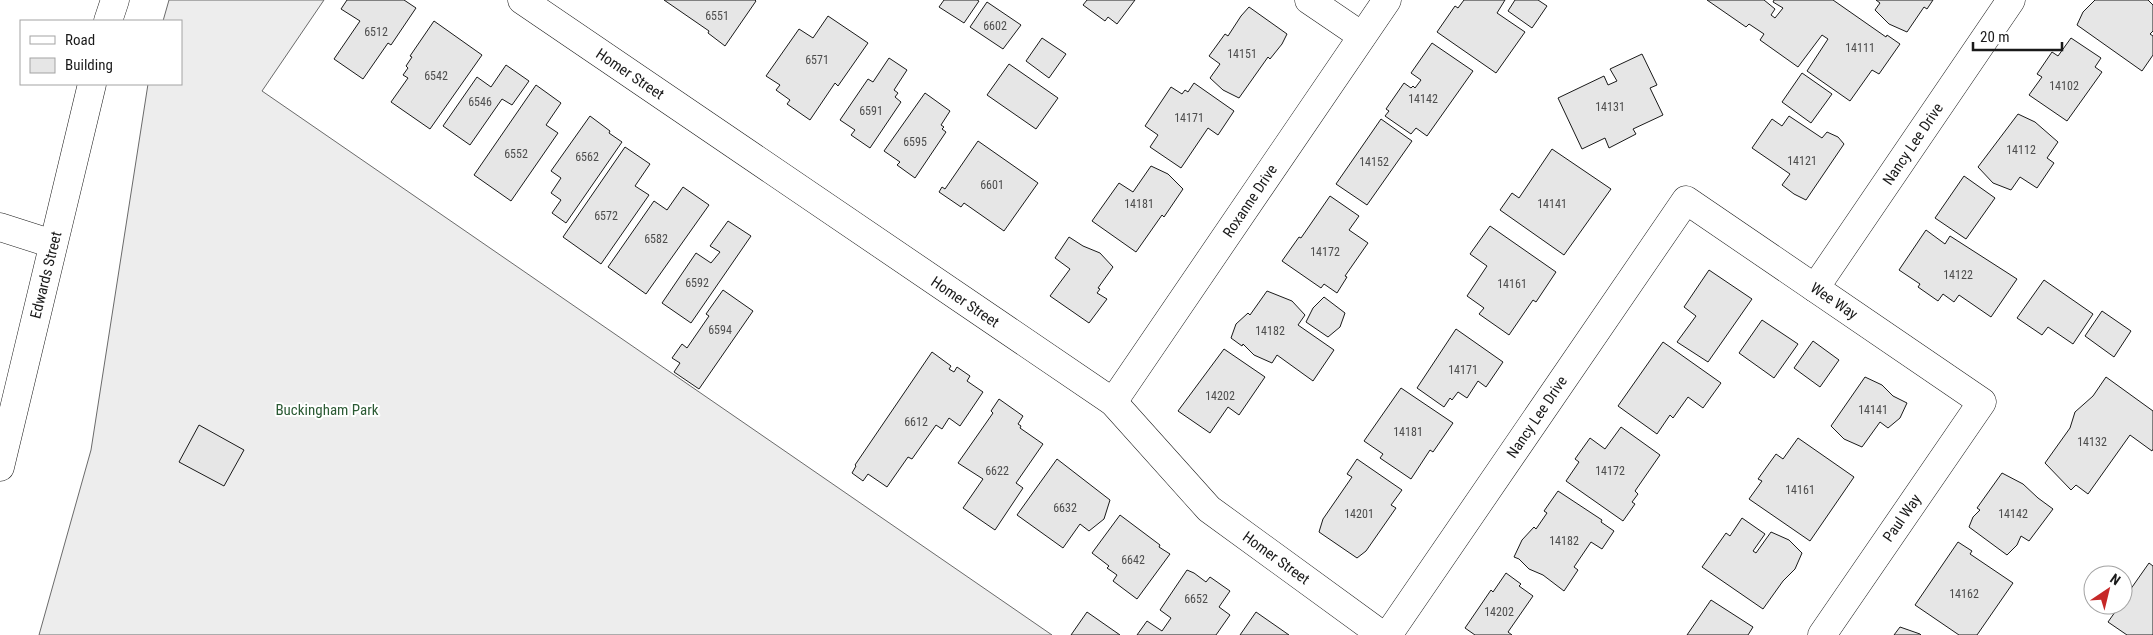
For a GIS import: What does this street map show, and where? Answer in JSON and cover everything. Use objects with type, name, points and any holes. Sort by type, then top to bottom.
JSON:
[{"type":"street","points":[[108,20],[115,0]]},
{"type":"street","name":"Homer Street","points":[[522,0],[1113,402],[1209,509],[1382,635]]},
{"type":"street","points":[[1309,0],[1362,36]]},
{"type":"street","name":"Roxanne Drive","points":[[1113,402],[1387,0]]},
{"type":"street","name":"Nancy Lee Drive","points":[[1815,288],[2011,0]]},
{"type":"street","name":"Edwards Street","points":[[0,467],[92,85]]},
{"type":"street","name":"Nancy Lee Drive","points":[[1388,635],[1686,200]]},
{"type":"street","name":"Wee Way","points":[[1686,200],[1982,402]]},
{"type":"street","points":[[0,227],[54,244]]},
{"type":"street","name":"Paul Way","points":[[1822,635],[1982,402]]},
{"type":"shaded area","name":"Buckingham Park","points":[[169,0],[324,0],[262,91],[1052,635],[39,635],[91,450],[148,85],[182,85],[182,20],[163,20]]},
{"type":"building","points":[[347,0],[404,0],[416,8],[391,45],[388,43],[363,79],[334,59],[360,21],[341,9]]},
{"type":"building","points":[[664,0],[756,1],[725,46],[708,33],[709,31]]},
{"type":"building","points":[[944,0],[979,1],[964,23],[939,7]]},
{"type":"building","points":[[1087,0],[1135,0],[1117,24],[1108,17],[1105,21],[1083,5]]},
{"type":"building","points":[[1464,0],[1505,0],[1497,13],[1525,32],[1496,73],[1437,32],[1455,6],[1458,8]]},
{"type":"building","points":[[1515,0],[1538,0],[1547,6],[1532,28],[1508,11]]},
{"type":"building","points":[[1707,0],[1764,0],[1775,9],[1771,15],[1775,18],[1783,8],[1773,2],[1774,0],[1833,0],[1886,37],[1887,35],[1900,44],[1879,74],[1872,70],[1850,101],[1807,71],[1828,39],[1822,35],[1798,67],[1760,40],[1764,34],[1749,24],[1746,27]]},
{"type":"building","points":[[1876,0],[1933,0],[1927,9],[1924,7],[1907,32],[1889,24],[1875,10],[1880,3]]},
{"type":"building","points":[[2095,0],[2148,0],[2153,5],[2153,31],[2150,34],[2153,36],[2153,55],[2142,71],[2077,25],[2083,12]]},
{"type":"building","points":[[987,2],[1021,25],[1003,49],[970,27]]},
{"type":"building","points":[[1249,7],[1287,34],[1282,44],[1270,59],[1268,57],[1239,98],[1223,90],[1210,78],[1220,64],[1209,56],[1225,34],[1228,36]]},
{"type":"building","points":[[828,16],[868,43],[838,86],[835,83],[810,120],[787,104],[790,100],[776,90],[780,85],[766,76],[799,29],[813,38]]},
{"type":"building","points":[[434,21],[482,55],[430,129],[391,102],[408,78],[403,75],[408,68],[406,66],[412,57],[410,56]]},
{"type":"building","points":[[1042,38],[1066,54],[1049,78],[1026,61]]},
{"type":"building","points":[[2071,38],[2101,58],[2095,67],[2102,72],[2067,121],[2029,95],[2042,77],[2037,74],[2052,52],[2058,56]]},
{"type":"building","points":[[1432,43],[1473,71],[1427,136],[1416,128],[1411,134],[1385,116],[1389,111],[1386,109],[1404,83],[1411,88],[1413,86],[1415,88],[1421,80],[1411,73]]},
{"type":"building","points":[[1642,54],[1657,85],[1650,88],[1663,115],[1633,129],[1636,134],[1609,148],[1605,138],[1582,149],[1558,98],[1604,76],[1608,85],[1617,81],[1610,69]]},
{"type":"building","points":[[889,58],[907,70],[894,90],[898,93],[895,97],[901,102],[870,148],[851,135],[855,130],[840,120],[868,79],[873,82]]},
{"type":"building","points":[[1009,64],[1058,98],[1036,129],[987,95]]},
{"type":"building","points":[[506,65],[529,81],[512,105],[502,99],[470,145],[443,126],[477,77],[491,87]]},
{"type":"building","points":[[1802,73],[1832,94],[1811,123],[1782,102]]},
{"type":"building","points":[[1194,83],[1234,111],[1218,135],[1208,128],[1181,168],[1150,147],[1158,135],[1145,126],[1171,87],[1182,94],[1185,90],[1188,92]]},
{"type":"building","points":[[536,85],[561,103],[546,125],[558,133],[511,201],[474,175]]},
{"type":"building","points":[[925,93],[950,111],[941,125],[944,127],[942,129],[946,132],[915,178],[897,165],[900,162],[884,151]]},
{"type":"building","points":[[2018,114],[2035,122],[2058,142],[2047,158],[2054,163],[2037,188],[2020,177],[2011,190],[1993,183],[1978,167]]},
{"type":"building","points":[[590,116],[622,142],[566,223],[552,213],[561,200],[551,193],[561,178],[551,171]]},
{"type":"building","points":[[1789,116],[1822,138],[1827,132],[1838,137],[1844,144],[1806,200],[1782,185],[1790,174],[1752,148],[1772,119],[1782,126]]},
{"type":"building","points":[[1381,119],[1412,141],[1367,205],[1336,184]]},
{"type":"building","points":[[978,141],[1038,183],[1004,231],[964,203],[961,207],[939,192],[942,187],[945,189]]},
{"type":"building","points":[[625,147],[650,164],[635,186],[649,195],[601,264],[563,237]]},
{"type":"building","points":[[1552,149],[1611,189],[1564,255],[1500,210],[1512,193],[1519,198]]},
{"type":"building","points":[[1151,166],[1168,174],[1183,189],[1164,217],[1162,215],[1136,252],[1092,221],[1119,183],[1133,192]]},
{"type":"building","points":[[1964,176],[1995,198],[1966,239],[1935,218]]},
{"type":"building","points":[[683,187],[709,205],[646,294],[608,267],[654,201],[667,210]]},
{"type":"building","points":[[1330,196],[1359,216],[1349,230],[1368,243],[1345,276],[1347,277],[1337,293],[1324,284],[1321,288],[1282,261],[1299,237],[1301,238]]},
{"type":"building","points":[[728,221],[751,236],[691,323],[662,303],[696,253],[711,263],[720,252],[710,246]]},
{"type":"building","points":[[1490,226],[1556,272],[1536,302],[1533,300],[1509,335],[1479,314],[1484,308],[1467,296],[1487,266],[1470,254]]},
{"type":"building","points":[[1926,230],[1945,244],[1950,236],[2017,279],[1991,317],[1959,295],[1954,302],[1943,294],[1938,301],[1918,287],[1920,284],[1899,270]]},
{"type":"building","points":[[1069,237],[1083,246],[1100,253],[1113,267],[1098,288],[1100,289],[1097,293],[1107,299],[1089,323],[1050,296],[1070,269],[1055,258]]},
{"type":"building","points":[[1709,270],[1752,299],[1708,362],[1677,342],[1696,316],[1684,307]]},
{"type":"building","points":[[2044,280],[2093,314],[2073,344],[2048,327],[2042,335],[2017,318]]},
{"type":"building","points":[[723,290],[753,311],[699,389],[674,372],[680,363],[672,358],[682,344],[687,348],[709,316],[706,314]]},
{"type":"building","points":[[1267,291],[1292,301],[1305,315],[1298,325],[1334,350],[1313,381],[1277,355],[1272,363],[1254,355],[1243,344],[1242,346],[1231,338],[1236,324],[1248,313],[1250,315]]},
{"type":"building","points":[[1324,297],[1345,313],[1340,327],[1328,337],[1306,322],[1313,308]]},
{"type":"building","points":[[2102,311],[2131,331],[2114,357],[2085,336]]},
{"type":"building","points":[[1762,320],[1798,344],[1774,378],[1739,353]]},
{"type":"building","points":[[1456,329],[1503,362],[1486,387],[1478,381],[1467,398],[1458,392],[1452,400],[1450,398],[1444,407],[1417,388]]},
{"type":"building","points":[[1813,341],[1839,360],[1820,387],[1794,368]]},
{"type":"building","points":[[1663,342],[1721,383],[1703,408],[1688,397],[1673,418],[1670,415],[1657,434],[1618,406]]},
{"type":"building","points":[[1224,349],[1265,377],[1239,415],[1228,407],[1210,433],[1178,411]]},
{"type":"building","points":[[932,352],[951,366],[949,369],[954,372],[957,367],[970,376],[967,381],[983,392],[960,426],[949,418],[942,429],[936,425],[912,459],[908,457],[887,487],[868,474],[863,481],[852,473],[855,465]]},
{"type":"building","points":[[1865,377],[1882,385],[1893,396],[1907,403],[1900,418],[1888,428],[1880,422],[1862,447],[1844,439],[1831,426]]},
{"type":"building","points":[[2106,377],[2153,411],[2153,449],[2152,451],[2130,435],[2088,494],[2076,485],[2071,490],[2045,463],[2070,428],[2075,412],[2093,396]]},
{"type":"building","points":[[1401,388],[1453,423],[1433,452],[1430,450],[1411,479],[1380,458],[1383,454],[1364,441]]},
{"type":"building","points":[[999,399],[1023,416],[1018,424],[1021,426],[1020,428],[1043,444],[1016,483],[1023,488],[995,530],[963,508],[983,479],[958,463],[993,413],[991,411]]},
{"type":"building","points":[[199,425],[244,450],[224,486],[179,462]]},
{"type":"building","points":[[1621,427],[1660,455],[1635,491],[1638,494],[1632,502],[1635,504],[1623,521],[1566,481],[1579,462],[1575,459],[1590,438],[1605,449]]},
{"type":"building","points":[[1798,438],[1854,477],[1810,541],[1749,499],[1762,481],[1758,479],[1776,454],[1783,459]]},
{"type":"building","points":[[1057,459],[1110,500],[1104,519],[1089,531],[1080,524],[1063,548],[1017,515]]},
{"type":"building","points":[[1357,459],[1402,490],[1391,505],[1396,508],[1366,551],[1357,558],[1319,532],[1323,519],[1352,477],[1347,474]]},
{"type":"building","points":[[2002,473],[2023,484],[2053,509],[2029,541],[2021,536],[2017,545],[2007,555],[1969,527],[1973,517],[1980,510],[1977,508]]},
{"type":"building","points":[[1558,491],[1602,520],[1601,522],[1614,531],[1602,549],[1591,542],[1574,567],[1578,570],[1564,591],[1514,557],[1522,540],[1534,527],[1536,529],[1547,513],[1544,511]]},
{"type":"building","points":[[1120,515],[1170,554],[1137,599],[1113,581],[1117,575],[1092,553]]},
{"type":"building","points":[[1742,518],[1765,534],[1753,551],[1756,553],[1771,532],[1789,540],[1802,553],[1795,569],[1783,581],[1763,609],[1702,567],[1726,533],[1730,536]]},
{"type":"building","points":[[1958,542],[1972,551],[1970,554],[2013,583],[1977,635],[1959,635],[1915,605]]},
{"type":"building","points":[[2149,563],[2153,566],[2153,635],[2127,635],[2108,622],[2113,615],[2133,615],[2133,586]]},
{"type":"building","points":[[1187,570],[1206,582],[1210,577],[1230,591],[1219,607],[1230,615],[1216,635],[1137,635],[1147,621],[1162,631],[1171,618],[1160,610]]},
{"type":"building","points":[[1506,573],[1533,596],[1508,632],[1512,635],[1475,635],[1465,628],[1491,590],[1493,592]]},
{"type":"building","points":[[1711,600],[1753,627],[1748,635],[1687,635]]},
{"type":"building","points":[[1087,612],[1120,635],[1071,635]]},
{"type":"building","points":[[1256,612],[1289,635],[1240,635]]},
{"type":"building","points":[[1900,627],[1920,634],[1921,635],[1894,635]]}]
